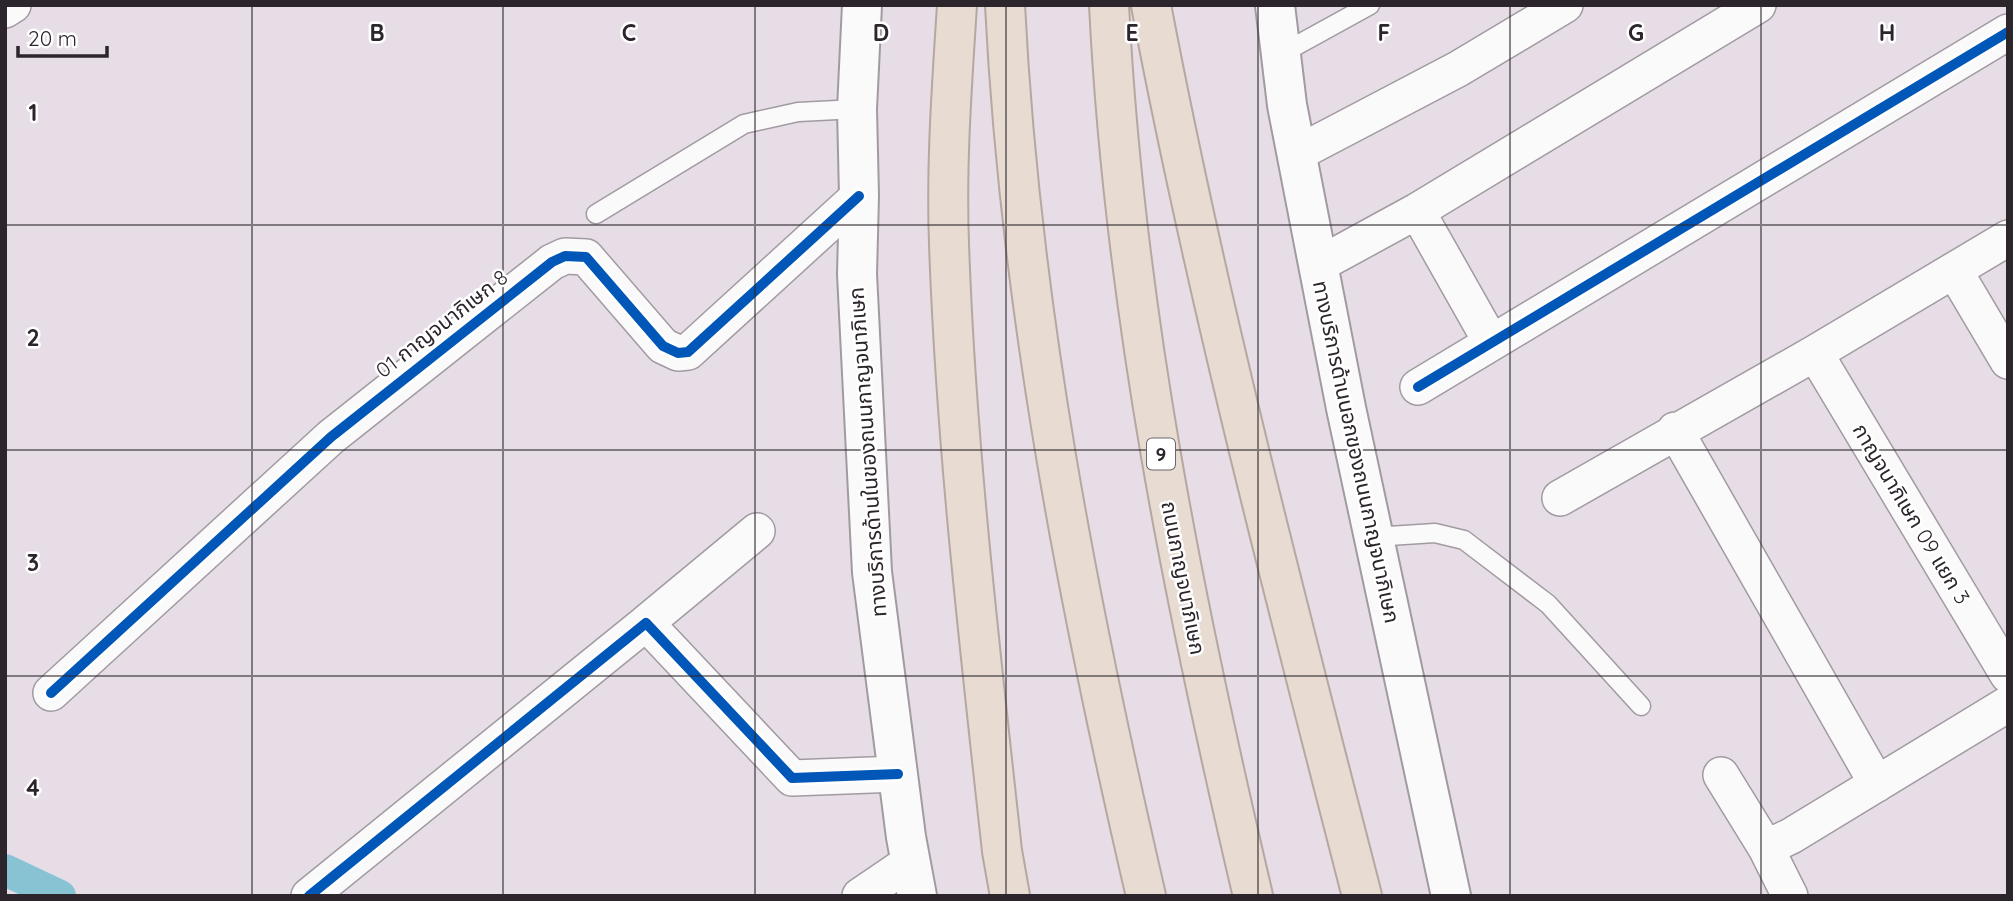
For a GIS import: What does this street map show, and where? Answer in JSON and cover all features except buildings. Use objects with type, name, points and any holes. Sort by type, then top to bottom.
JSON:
[{"type":"highway","points":[[957,5],[951,87],[948,242],[967,535],[1002,850],[1010,896]]},
{"type":"highway","points":[[1005,5],[1028,271],[1063,509],[1101,702],[1146,896]]},
{"type":"highway","name":"ถนนกาญจนาภิเษก","points":[[1110,5],[1132,263],[1167,496],[1204,686],[1253,896]]},
{"type":"highway","points":[[1151,5],[1193,213],[1255,480],[1362,896]]},
{"type":"main road","name":"ทางบริการด้านในของถนนกาญจนาภิเษก","points":[[862,5],[856,109],[859,196],[856,274],[872,572],[914,879]]},
{"type":"main road","name":"ทางบริการด้านนอกของถนนกาญจนาภิเษก","points":[[1275,5],[1296,154],[1373,537],[1451,896]]},
{"type":"street","points":[[5,10],[13,5]]},
{"type":"street","points":[[1296,154],[1458,69],[1565,5]]},
{"type":"street","points":[[1318,265],[1417,211],[1758,5]]},
{"type":"street","points":[[1418,387],[2008,32]]},
{"type":"street","name":"01 กาญจนาภิเษก 8","points":[[51,693],[331,437],[552,262],[565,256],[586,257],[663,346],[678,353],[688,352],[859,196]]},
{"type":"street","points":[[1417,211],[1490,342]]},
{"type":"street","points":[[1560,498],[1675,430],[1815,353],[2008,238]]},
{"type":"street","points":[[1954,270],[2008,361]]},
{"type":"street","name":"กาญจนาภิเษก 09 แยก 3","points":[[1815,353],[2008,675]]},
{"type":"street","points":[[1675,430],[1877,784]]},
{"type":"street","points":[[309,896],[757,531]]},
{"type":"street","points":[[646,622],[792,778],[898,774]]},
{"type":"street","points":[[1766,848],[2008,704]]},
{"type":"street","points":[[1721,775],[1766,848],[1790,896]]},
{"type":"street","points":[[860,896],[914,879]]},
{"type":"lane","points":[[1281,54],[1370,5]]},
{"type":"lane","points":[[596,214],[744,124],[798,112],[856,109]]},
{"type":"lane","points":[[1373,537],[1435,533],[1464,540],[1548,604],[1641,706]]},
{"type":"waterway","points":[[5,870],[60,896]]},
{"type":"cycle path","points":[[1418,387],[2008,32]]},
{"type":"cycle path","points":[[51,693],[331,437],[552,262],[565,256],[586,257],[663,346],[678,353],[688,352],[859,196]]},
{"type":"cycle path","points":[[309,896],[646,623],[792,778],[898,774]]}]
